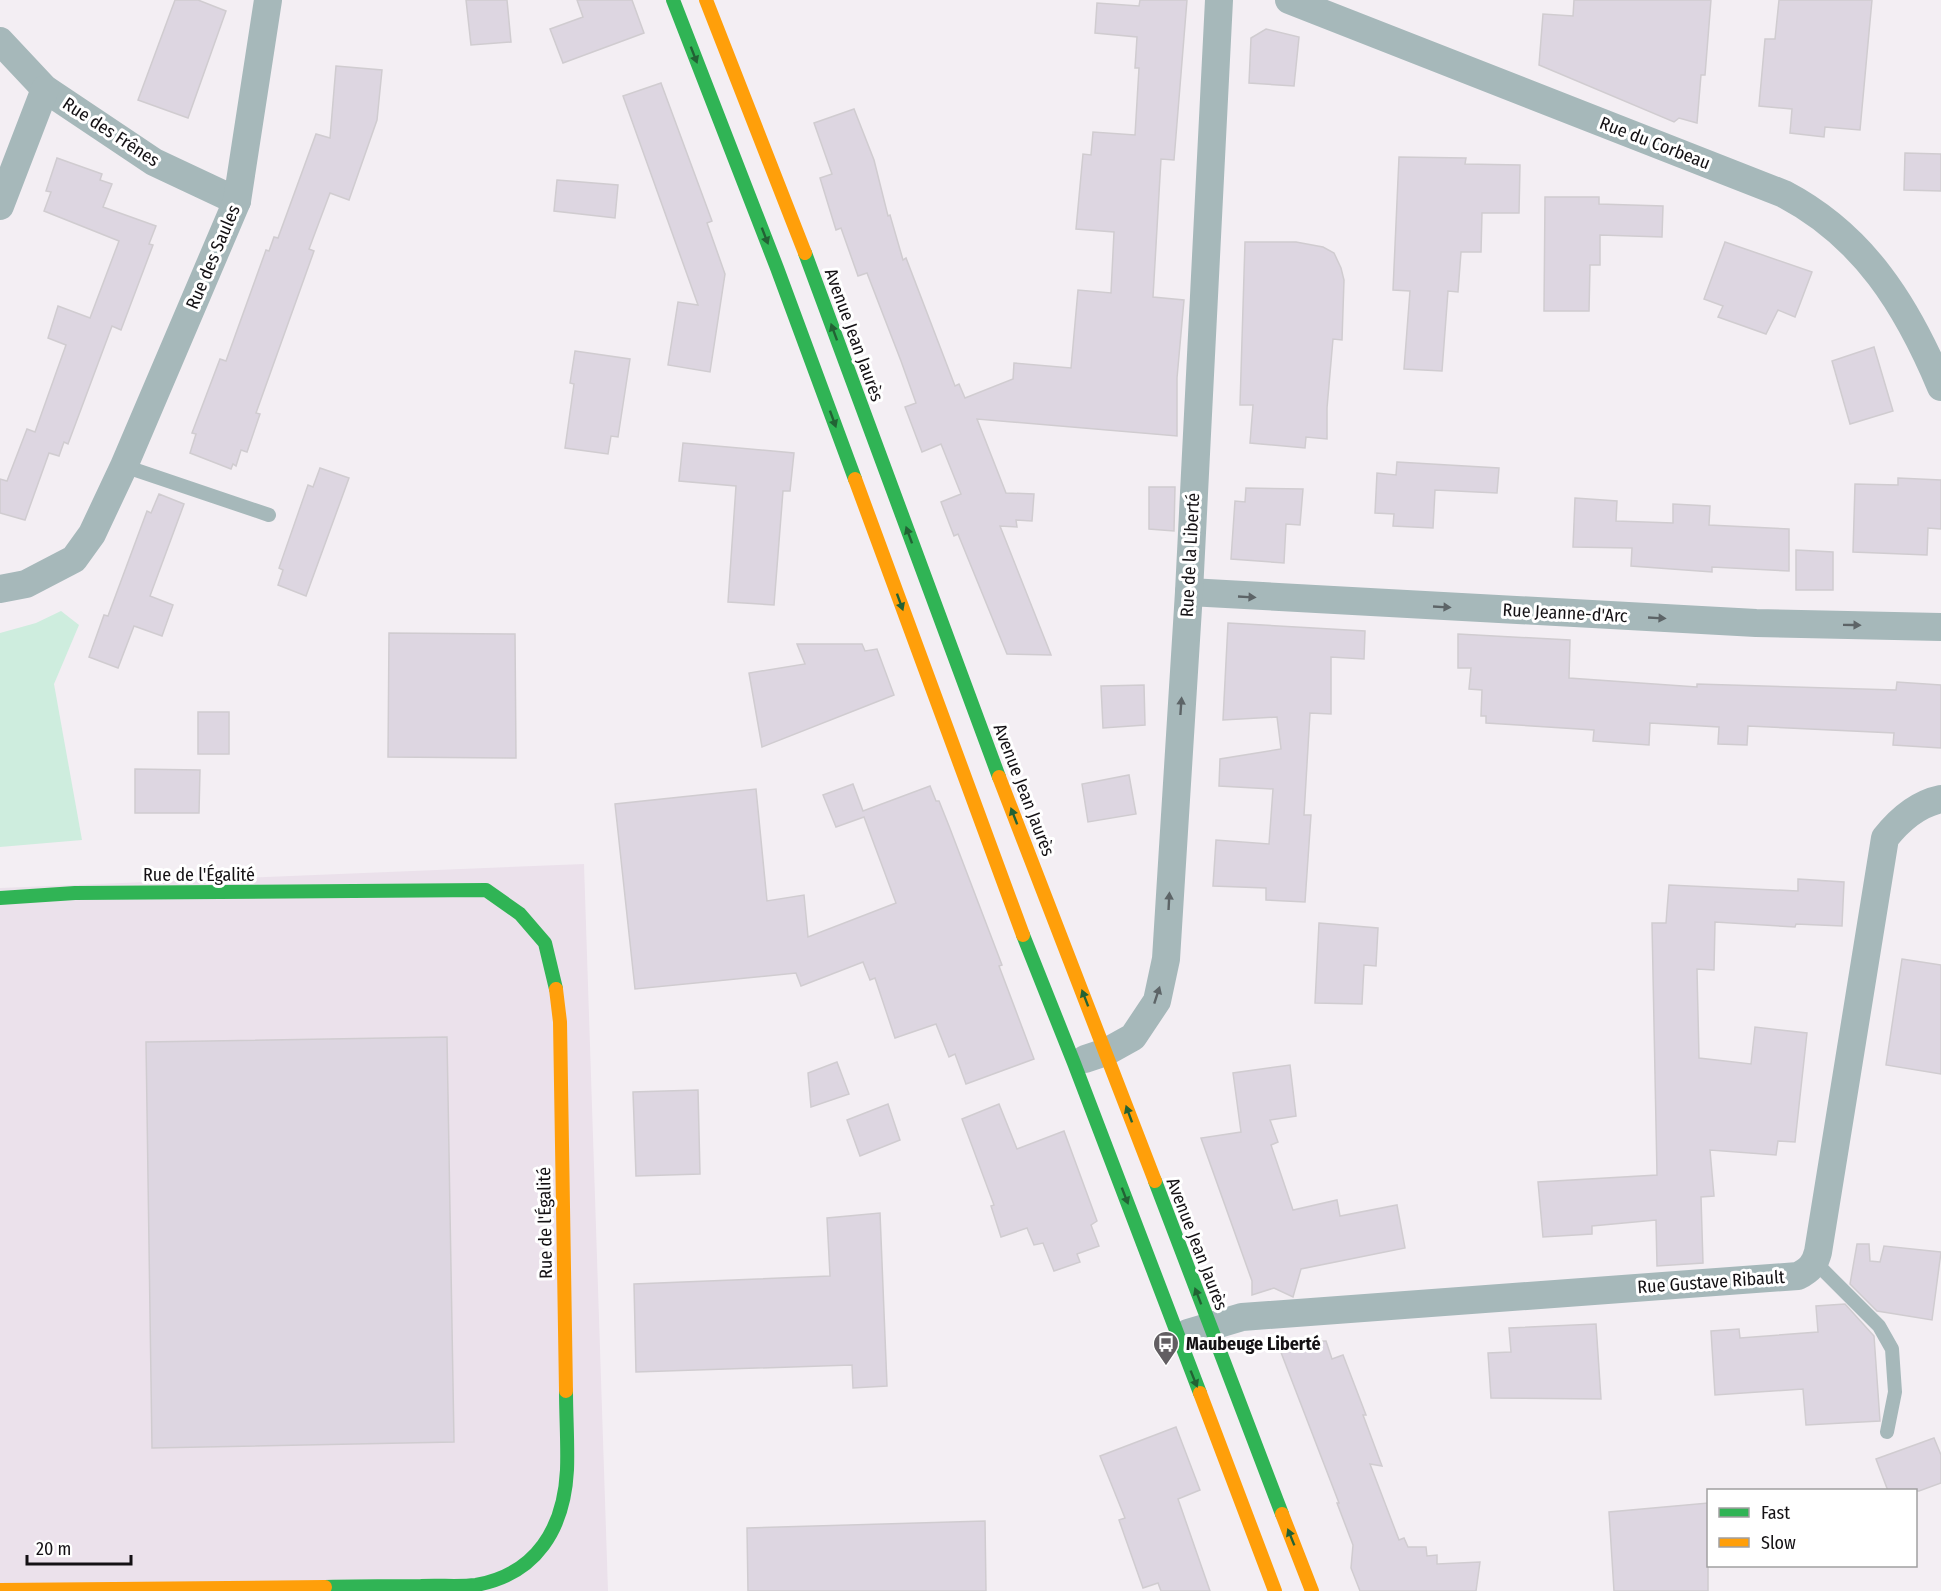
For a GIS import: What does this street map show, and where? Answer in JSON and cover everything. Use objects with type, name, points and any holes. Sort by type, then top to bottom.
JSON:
[{"type":"main road","points":[[673,0],[777,268],[1032,960],[1074,1063],[1275,1591]]},
{"type":"main road","name":"Avenue Jean Jaurès","points":[[706,0],[805,254],[984,738],[1312,1591]]},
{"type":"main road","name":"Rue de l'Égalité","points":[[0,898],[97,893],[486,890],[520,914],[545,943],[555,984],[560,1022],[567,1471],[560,1515],[541,1552],[513,1574],[474,1585],[0,1590]]},
{"type":"street","name":"Rue des Saules","points":[[0,588],[26,584],[74,559],[92,534],[124,466],[237,201],[268,0]]},
{"type":"street","name":"Rue de la Liberté","points":[[1074,1063],[1106,1052],[1133,1036],[1157,1001],[1166,959],[1189,592],[1219,0]]},
{"type":"street","name":"Rue du Corbeau","points":[[1289,0],[1784,194],[1811,208],[1856,246],[1875,268],[1905,311],[1930,359],[1941,387]]},
{"type":"street","name":"Rue des Frênes","points":[[0,41],[45,89],[154,162],[237,201]]},
{"type":"street","points":[[0,206],[45,89]]},
{"type":"street","name":"Rue Jeanne-d'Arc","points":[[1189,592],[1756,623],[1941,627]]},
{"type":"street","points":[[1815,1262],[1885,838],[1902,817],[1932,801],[1941,799]]},
{"type":"street","name":"Rue Gustave Ribault","points":[[1177,1336],[1242,1317],[1798,1276],[1808,1271],[1815,1262]]},
{"type":"lane","points":[[124,466],[269,515]]},
{"type":"lane","points":[[1815,1262],[1879,1326],[1892,1349],[1895,1392],[1887,1432]]},
{"type":"shaded area","points":[[584,864],[608,1591],[0,1591],[0,888]]},
{"type":"green space","points":[[61,611],[79,625],[54,684],[82,840],[0,847],[0,633],[36,623]]},
{"type":"building","points":[[175,0],[198,0],[226,11],[188,118],[138,100]]},
{"type":"building","points":[[466,0],[507,0],[511,42],[471,45]]},
{"type":"building","points":[[577,0],[632,0],[644,33],[563,63],[550,29],[583,17]]},
{"type":"building","points":[[1140,0],[1187,0],[1174,160],[1161,159],[1153,297],[1184,300],[1177,378],[1177,436],[977,419],[1006,493],[1034,494],[1032,521],[1016,520],[1017,527],[1000,526],[1051,655],[1007,654],[958,534],[954,536],[941,502],[961,494],[941,444],[922,452],[905,407],[916,403],[867,273],[858,276],[841,228],[836,230],[820,178],[832,174],[814,123],[854,109],[874,160],[888,216],[890,215],[903,260],[906,258],[955,386],[959,384],[965,398],[1013,379],[1014,363],[1071,368],[1078,290],[1111,293],[1114,232],[1076,229],[1083,154],[1091,155],[1093,132],[1135,135],[1139,68],[1135,68],[1137,37],[1095,33],[1097,3],[1139,6]]},
{"type":"building","points":[[1574,0],[1711,0],[1705,75],[1701,75],[1697,123],[1679,118],[1674,122],[1539,65],[1543,14],[1573,16]]},
{"type":"building","points":[[1779,0],[1872,0],[1860,130],[1825,127],[1824,137],[1790,133],[1792,109],[1759,106],[1765,39],[1775,39]]},
{"type":"building","points":[[1266,29],[1299,37],[1294,86],[1249,83],[1251,38]]},
{"type":"building","points":[[336,66],[382,70],[377,120],[349,200],[330,193],[309,249],[314,251],[256,413],[260,414],[247,452],[241,450],[236,466],[233,464],[231,469],[190,453],[196,434],[192,433],[220,359],[226,361],[266,250],[269,251],[274,237],[278,238],[316,134],[330,138]]},
{"type":"building","points":[[661,83],[712,221],[707,223],[725,274],[710,372],[668,365],[678,302],[698,305],[623,96]]},
{"type":"building","points":[[1905,153],[1941,154],[1941,191],[1904,190]]},
{"type":"building","points":[[1399,157],[1466,158],[1465,164],[1520,165],[1519,213],[1482,213],[1481,252],[1461,252],[1458,292],[1448,291],[1442,371],[1404,369],[1410,291],[1393,290]]},
{"type":"building","points":[[57,158],[102,174],[100,180],[112,184],[103,207],[156,226],[149,244],[153,245],[121,330],[112,326],[68,444],[64,442],[59,456],[49,453],[25,520],[0,513],[0,479],[7,481],[27,429],[35,432],[66,345],[48,338],[58,306],[90,318],[119,241],[44,211],[51,192],[46,191]]},
{"type":"building","points":[[557,180],[618,185],[615,218],[554,211]]},
{"type":"building","points":[[1545,197],[1599,197],[1599,204],[1663,206],[1662,237],[1600,235],[1600,265],[1590,265],[1589,311],[1544,311]]},
{"type":"building","points":[[1245,242],[1296,242],[1323,247],[1334,253],[1341,268],[1344,280],[1342,340],[1333,339],[1327,408],[1327,439],[1306,437],[1305,448],[1250,443],[1253,405],[1240,405]]},
{"type":"building","points":[[1725,242],[1812,272],[1795,317],[1778,310],[1766,334],[1718,317],[1723,306],[1704,299]]},
{"type":"building","points":[[1874,347],[1893,411],[1850,424],[1832,361]]},
{"type":"building","points":[[575,351],[630,359],[618,437],[611,436],[608,454],[565,448],[574,384],[570,383]]},
{"type":"building","points":[[683,443],[794,453],[790,491],[783,491],[774,605],[728,602],[736,486],[679,481]]},
{"type":"building","points":[[1397,462],[1499,468],[1497,493],[1435,490],[1433,528],[1393,526],[1394,514],[1375,513],[1377,473],[1396,475]]},
{"type":"building","points":[[320,468],[349,478],[306,596],[278,585],[283,570],[279,568],[308,485],[313,487]]},
{"type":"building","points":[[1898,478],[1941,480],[1941,529],[1928,528],[1927,555],[1853,552],[1855,484],[1898,485]]},
{"type":"building","points":[[1149,487],[1175,487],[1174,531],[1149,529]]},
{"type":"building","points":[[1246,488],[1303,489],[1300,525],[1286,524],[1284,563],[1231,559],[1235,501],[1245,502]]},
{"type":"building","points":[[159,494],[184,504],[150,596],[173,605],[162,636],[134,626],[118,668],[89,657],[104,615],[108,616],[147,511],[151,513]]},
{"type":"building","points":[[1575,498],[1617,501],[1616,521],[1673,523],[1673,504],[1710,506],[1709,525],[1789,529],[1789,571],[1712,567],[1712,572],[1631,566],[1632,548],[1573,547]]},
{"type":"building","points":[[1796,550],[1833,552],[1833,590],[1796,590]]},
{"type":"building","points":[[1228,623],[1365,631],[1364,659],[1331,657],[1331,714],[1310,713],[1304,815],[1311,815],[1305,902],[1266,900],[1266,888],[1213,886],[1216,840],[1269,844],[1273,789],[1219,786],[1220,759],[1281,749],[1277,717],[1223,720]]},
{"type":"building","points":[[389,633],[515,634],[516,758],[388,757]]},
{"type":"building","points":[[1458,634],[1570,640],[1569,678],[1697,687],[1697,684],[1896,690],[1897,682],[1941,685],[1941,748],[1893,745],[1894,733],[1748,726],[1747,745],[1718,744],[1719,727],[1650,723],[1649,745],[1593,741],[1594,730],[1486,723],[1486,716],[1481,716],[1482,690],[1469,689],[1471,668],[1458,668]]},
{"type":"building","points":[[797,644],[862,644],[865,651],[877,649],[894,695],[762,747],[749,673],[805,664]]},
{"type":"building","points":[[1144,685],[1145,725],[1103,728],[1101,686]]},
{"type":"building","points":[[198,712],[229,712],[229,754],[198,754]]},
{"type":"building","points":[[135,769],[200,770],[199,813],[135,813]]},
{"type":"building","points":[[1129,775],[1136,814],[1088,822],[1082,784]]},
{"type":"building","points":[[853,784],[863,811],[930,786],[936,801],[939,801],[1002,965],[999,966],[1034,1059],[966,1084],[955,1054],[949,1057],[936,1024],[895,1038],[875,978],[870,980],[863,962],[801,986],[796,973],[635,989],[615,804],[756,789],[767,901],[804,895],[808,937],[896,903],[864,817],[836,827],[823,795]]},
{"type":"building","points":[[1798,879],[1844,882],[1842,926],[1796,924],[1795,927],[1715,922],[1714,970],[1697,969],[1699,1058],[1751,1064],[1755,1027],[1807,1033],[1795,1142],[1778,1141],[1776,1155],[1710,1150],[1714,1196],[1701,1197],[1703,1263],[1657,1266],[1656,1220],[1592,1226],[1592,1234],[1543,1237],[1538,1182],[1657,1175],[1652,923],[1666,923],[1669,885],[1798,891]]},
{"type":"building","points":[[1319,923],[1378,928],[1376,966],[1364,965],[1362,1004],[1315,1003]]},
{"type":"building","points":[[1902,959],[1941,965],[1941,1074],[1886,1065]]},
{"type":"building","points":[[447,1037],[454,1442],[152,1448],[146,1042]]},
{"type":"building","points":[[837,1062],[849,1094],[811,1107],[808,1073]]},
{"type":"building","points":[[1290,1065],[1296,1116],[1270,1120],[1278,1142],[1271,1145],[1293,1210],[1337,1200],[1340,1216],[1397,1205],[1405,1248],[1301,1269],[1293,1297],[1274,1288],[1252,1295],[1252,1281],[1201,1138],[1241,1132],[1233,1073]]},
{"type":"building","points":[[698,1090],[700,1174],[636,1176],[633,1092]]},
{"type":"building","points":[[888,1104],[900,1140],[860,1156],[847,1120]]},
{"type":"building","points":[[999,1104],[1017,1149],[1064,1131],[1097,1221],[1091,1225],[1099,1246],[1077,1254],[1080,1262],[1054,1271],[1043,1243],[1034,1245],[1027,1228],[1001,1237],[991,1206],[994,1205],[962,1119]]},
{"type":"building","points":[[880,1213],[887,1386],[853,1388],[852,1365],[636,1372],[634,1284],[830,1276],[827,1218]]},
{"type":"building","points":[[1857,1244],[1869,1244],[1870,1261],[1880,1262],[1884,1246],[1941,1252],[1932,1320],[1877,1311],[1850,1284]]},
{"type":"building","points":[[1845,1304],[1874,1336],[1880,1421],[1806,1425],[1803,1389],[1715,1395],[1711,1331],[1739,1329],[1740,1338],[1818,1332],[1816,1306]]},
{"type":"building","points":[[1596,1324],[1601,1399],[1491,1398],[1488,1353],[1511,1352],[1509,1328]]},
{"type":"building","points":[[1326,1341],[1332,1359],[1343,1355],[1366,1415],[1363,1415],[1382,1466],[1370,1464],[1399,1540],[1404,1538],[1408,1547],[1426,1547],[1427,1556],[1437,1555],[1437,1564],[1480,1562],[1476,1591],[1360,1591],[1351,1568],[1353,1545],[1337,1503],[1339,1503],[1277,1342]]},
{"type":"building","points":[[1176,1427],[1200,1490],[1178,1499],[1210,1591],[1161,1591],[1158,1583],[1143,1588],[1119,1520],[1125,1518],[1100,1456]]},
{"type":"building","points":[[1934,1438],[1941,1455],[1941,1483],[1919,1491],[1917,1489],[1887,1489],[1876,1459]]},
{"type":"building","points":[[1707,1503],[1708,1591],[1614,1591],[1609,1512]]},
{"type":"building","points":[[985,1521],[986,1591],[748,1591],[747,1528]]},
{"type":"traffic: fast","points":[[673,0],[777,268],[855,479]]},
{"type":"traffic: fast","points":[[805,253],[999,777]]},
{"type":"traffic: fast","points":[[0,898],[75,893],[486,890],[520,914],[545,943],[556,989]]},
{"type":"traffic: fast","points":[[1023,935],[1200,1393]]},
{"type":"traffic: fast","points":[[1155,1181],[1282,1514]]},
{"type":"traffic: fast","points":[[325,1587],[476,1585],[516,1571],[531,1559],[553,1529],[565,1491],[566,1391]]},
{"type":"traffic: slow","points":[[706,0],[805,253]]},
{"type":"traffic: slow","points":[[855,479],[1023,935]]},
{"type":"traffic: slow","points":[[999,777],[1155,1181]]},
{"type":"traffic: slow","points":[[556,989],[560,1022],[566,1391]]},
{"type":"traffic: slow","points":[[1200,1393],[1275,1591]]},
{"type":"traffic: slow","points":[[1282,1514],[1312,1591]]},
{"type":"traffic: slow","points":[[0,1590],[325,1587]]},
{"type":"place","name":"Maubeuge Liberté","points":[[1166,1367]]}]
